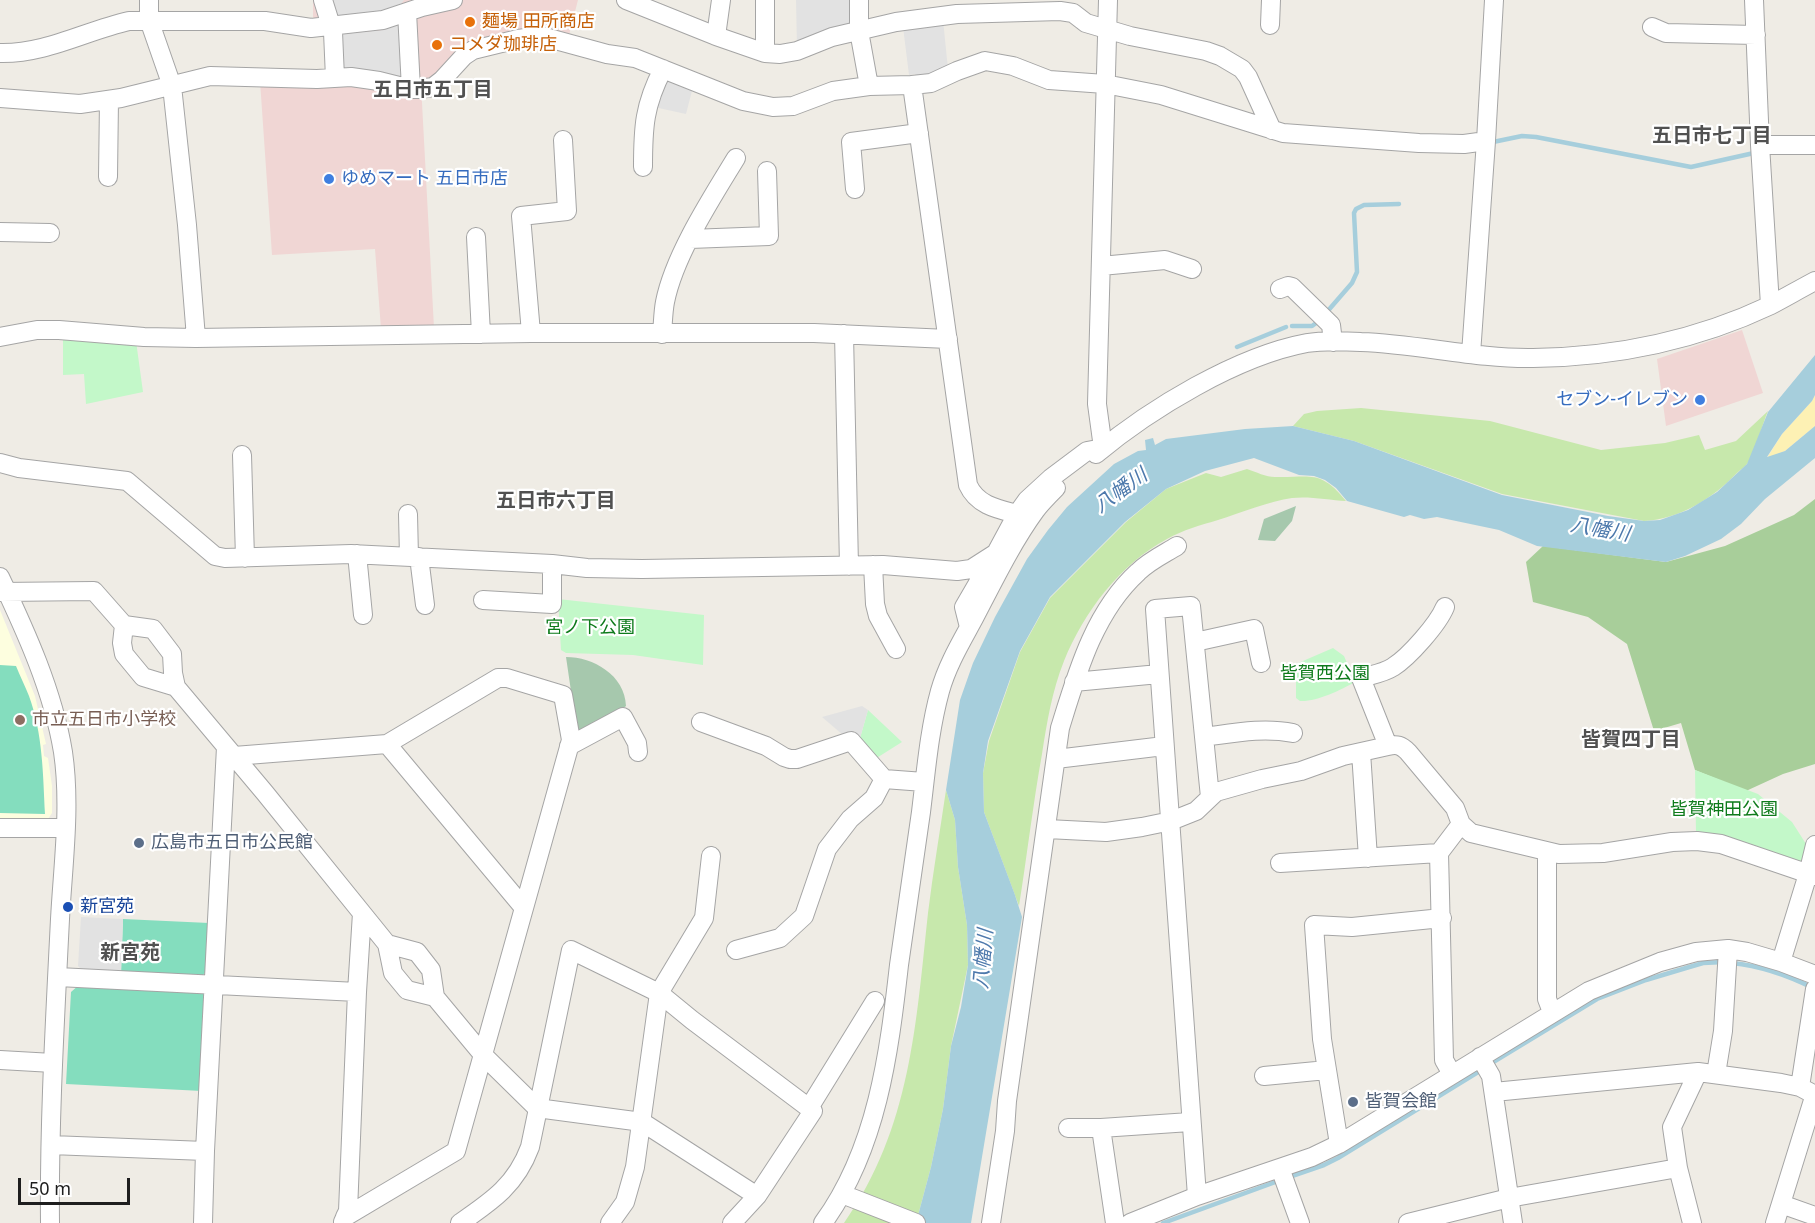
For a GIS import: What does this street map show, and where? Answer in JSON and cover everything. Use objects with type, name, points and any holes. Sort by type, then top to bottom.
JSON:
[{"type":"street","points":[[150,0],[149,20],[172,86],[196,338]]},
{"type":"street","points":[[323,0],[332,26],[335,78]]},
{"type":"street","points":[[0,53],[43,49],[129,21],[265,21],[311,28],[383,20],[417,6],[453,0]]},
{"type":"street","points":[[626,0],[716,36],[765,53],[780,54],[797,51],[832,37],[896,22],[957,14],[1060,11],[1073,13],[1086,23],[1130,36],[1206,51],[1235,64],[1248,77],[1272,130]]},
{"type":"street","points":[[716,36],[721,0]]},
{"type":"street","points":[[765,0],[765,53]]},
{"type":"street","points":[[859,0],[860,31],[869,86]]},
{"type":"street","points":[[1103,448],[1097,404],[1108,0]]},
{"type":"street","points":[[1270,0],[1270,25]]},
{"type":"street","points":[[1472,354],[1494,0]]},
{"type":"street","points":[[1754,0],[1770,305]]},
{"type":"street","points":[[411,89],[417,6]]},
{"type":"street","points":[[1652,27],[1666,33],[1756,35]]},
{"type":"street","points":[[0,98],[80,104],[109,100],[210,76],[351,77],[411,89],[433,87],[472,50],[541,36],[607,54],[635,58],[742,101],[773,107],[793,106],[833,91],[869,86],[931,83],[957,70],[985,61],[1013,66],[1049,80],[1105,84],[1161,95],[1283,133],[1419,143],[1464,144],[1486,141]]},
{"type":"street","points":[[643,167],[643,127],[647,106],[663,69]]},
{"type":"street","points":[[912,85],[968,485],[977,499],[1017,514]]},
{"type":"street","points":[[108,177],[109,100]]},
{"type":"street","points":[[855,189],[851,142],[919,133]]},
{"type":"street","points":[[531,333],[521,216],[567,211],[563,140]]},
{"type":"street","points":[[1760,145],[1815,145]]},
{"type":"street","points":[[662,334],[670,282],[690,239],[736,158]]},
{"type":"street","points":[[690,239],[769,236],[767,171]]},
{"type":"street","points":[[0,232],[50,233]]},
{"type":"street","points":[[477,237],[481,334]]},
{"type":"street","points":[[1101,266],[1165,260],[1192,269]]},
{"type":"street","points":[[823,1223],[844,1195],[862,1150],[887,1059],[931,734],[947,670],[986,595],[1036,510],[1059,485],[1103,448],[1153,413],[1217,375],[1268,353],[1309,343],[1362,342],[1532,358],[1611,353],[1658,344],[1726,323],[1770,305],[1815,281]]},
{"type":"street","points":[[1280,289],[1292,287],[1331,325],[1333,342]]},
{"type":"street","points":[[0,337],[37,330],[60,330],[144,337],[196,338],[531,333],[814,333],[948,339]]},
{"type":"street","points":[[844,334],[849,566]]},
{"type":"street","points":[[969,627],[964,607],[1017,514],[1051,478],[1087,451],[1103,448]]},
{"type":"street","points":[[242,454],[245,558]]},
{"type":"street","points":[[0,463],[29,469],[127,481],[215,556],[225,558],[357,554],[552,564],[587,568],[873,566],[957,571],[971,569],[996,553]]},
{"type":"street","points":[[408,514],[424,605]]},
{"type":"street","points":[[991,1223],[1060,728],[1074,682],[1095,631],[1109,607],[1122,589],[1149,563],[1177,546]]},
{"type":"street","points":[[357,554],[363,615]]},
{"type":"street","points":[[483,600],[552,604],[552,564]]},
{"type":"street","points":[[873,566],[878,616],[896,649]]},
{"type":"street","points":[[50,1223],[53,1063],[65,828],[65,777],[63,752],[56,720],[29,643],[2,587],[94,591],[124,625],[153,629],[172,654],[176,687],[387,944],[393,973],[407,990],[435,997]]},
{"type":"street","points":[[1197,1196],[1155,609],[1191,606],[1210,797]]},
{"type":"street","points":[[1388,746],[1361,678],[1392,668],[1434,627],[1445,607]]},
{"type":"street","points":[[124,625],[122,643],[124,654],[143,677],[176,687]]},
{"type":"street","points":[[1195,642],[1254,629],[1261,663]]},
{"type":"street","points":[[1074,682],[1159,674]]},
{"type":"street","points":[[230,751],[387,744],[498,678],[507,678],[563,695],[571,740],[456,1151],[345,1217]]},
{"type":"street","points":[[569,746],[623,717],[637,743],[638,752]]},
{"type":"street","points":[[701,722],[766,746],[790,759],[797,759],[851,741],[884,778],[924,782]]},
{"type":"street","points":[[1204,737],[1253,730],[1279,730],[1293,733]]},
{"type":"street","points":[[387,744],[524,908]]},
{"type":"street","points":[[1047,829],[1106,832],[1171,821],[1196,811],[1216,792],[1301,771],[1343,756],[1396,744],[1408,752],[1455,808],[1461,824],[1470,833],[1558,854],[1603,853],[1672,842],[1697,841],[1721,844],[1812,875]]},
{"type":"street","points":[[1056,759],[1164,746]]},
{"type":"street","points":[[203,1223],[213,985],[230,751]]},
{"type":"street","points":[[1361,752],[1368,858]]},
{"type":"street","points":[[736,950],[780,938],[804,916],[827,849],[850,819],[874,798],[884,778]]},
{"type":"street","points":[[1452,1074],[1444,1060],[1439,854],[1461,824]]},
{"type":"street","points":[[0,828],[65,828]]},
{"type":"street","points":[[1781,962],[1812,875],[1815,845]]},
{"type":"street","points":[[1547,851],[1547,999],[1552,1012]]},
{"type":"street","points":[[1280,863],[1439,854]]},
{"type":"street","points":[[610,1223],[625,1202],[635,1167],[659,993],[704,918],[711,856]]},
{"type":"street","points":[[345,1217],[362,913]]},
{"type":"street","points":[[1339,1144],[1322,1039],[1314,925],[1352,927],[1442,918]]},
{"type":"street","points":[[387,944],[417,952],[431,970],[435,997],[484,1056],[537,1108],[642,1122],[757,1196]]},
{"type":"street","points":[[460,1223],[484,1207],[505,1188],[524,1163],[530,1147],[571,950],[659,993],[813,1111],[757,1196],[732,1223]]},
{"type":"street","points":[[1130,1223],[1197,1196],[1283,1176],[1452,1074],[1484,1064],[1552,1012],[1589,991],[1660,962],[1696,952],[1727,958],[1747,952],[1815,975]]},
{"type":"street","points":[[1692,1223],[1678,1168],[1672,1127],[1707,1073],[1723,1031],[1727,958]]},
{"type":"street","points":[[58,977],[357,992]]},
{"type":"street","points":[[1775,1223],[1810,1092],[1815,991]]},
{"type":"street","points":[[809,1108],[875,1001]]},
{"type":"street","points":[[0,1060],[53,1063]]},
{"type":"street","points":[[1484,1064],[1491,1076],[1494,1092],[1513,1223]]},
{"type":"street","points":[[1264,1076],[1327,1070]]},
{"type":"street","points":[[1494,1092],[1707,1073],[1782,1083],[1810,1092]]},
{"type":"street","points":[[1068,1128],[1190,1122]]},
{"type":"street","points":[[1101,1128],[1115,1223]]},
{"type":"street","points":[[51,1145],[205,1151]]},
{"type":"street","points":[[1408,1223],[1509,1198],[1678,1168]]},
{"type":"street","points":[[1283,1176],[1300,1223]]},
{"type":"street","points":[[844,1195],[916,1223]]},
{"type":"street","points":[[1781,1204],[1815,1216]]},
{"type":"shaded area","points":[[313,0],[578,0],[568,39],[547,33],[448,68],[421,84],[434,328],[381,329],[375,249],[272,255],[260,81],[329,82],[326,32],[313,17]]},
{"type":"shaded area","points":[[316,0],[404,0],[397,10],[321,22]]},
{"type":"shaded area","points":[[796,0],[856,0],[856,26],[797,48]]},
{"type":"shaded area","points":[[943,20],[948,69],[916,80],[915,74],[909,75],[903,27]]},
{"type":"shaded area","points":[[402,23],[419,84],[329,75],[341,34],[383,30]]},
{"type":"shaded area","points":[[675,78],[693,87],[686,114],[654,107],[664,81]]},
{"type":"shaded area","points":[[1742,330],[1763,393],[1666,426],[1657,359]]},
{"type":"shaded area","points":[[1296,506],[1292,521],[1275,541],[1258,540],[1264,519]]},
{"type":"shaded area","name":"市立五日市小学校","points":[[0,610],[35,696],[46,744],[43,745],[44,756],[48,758],[52,786],[52,813],[46,822],[0,821]]},
{"type":"shaded area","points":[[566,657],[587,660],[606,670],[620,685],[626,706],[606,723],[577,732]]},
{"type":"shaded area","points":[[862,706],[868,710],[860,738],[854,731],[843,735],[822,717]]},
{"type":"shaded area","points":[[81,917],[123,919],[121,973],[84,972],[78,966]]},
{"type":"green space","points":[[63,335],[136,341],[143,392],[86,404],[84,374],[63,375]]},
{"type":"green space","points":[[1361,408],[1490,421],[1601,450],[1665,443],[1699,435],[1705,450],[1736,441],[1768,411],[1750,459],[1717,491],[1683,512],[1644,521],[1502,494],[1354,441],[1293,426],[1304,414]]},
{"type":"green space","points":[[1247,469],[1272,477],[1314,477],[1329,484],[1346,501],[1292,498],[1265,504],[1186,530],[1150,549],[1105,591],[1072,643],[1056,684],[1046,730],[1019,906],[984,812],[983,773],[989,741],[1020,652],[1050,598],[1126,522],[1166,489],[1206,473],[1221,477]]},
{"type":"green space","points":[[1815,499],[1815,764],[1783,774],[1746,791],[1695,770],[1681,723],[1654,731],[1627,644],[1588,617],[1533,602],[1526,562],[1543,546],[1666,562],[1725,546],[1794,515]]},
{"type":"green space","name":"宮ノ下公園","points":[[558,599],[704,615],[703,665],[633,655],[566,653],[561,650]]},
{"type":"green space","name":"皆賀西公園","points":[[1333,648],[1344,656],[1355,682],[1321,698],[1300,701],[1296,698],[1296,664]]},
{"type":"green space","name":"市立五日市小学校","points":[[0,665],[16,666],[34,710],[42,755],[45,814],[0,813]]},
{"type":"green space","points":[[868,710],[902,742],[875,759],[860,738]]},
{"type":"green space","name":"皆賀神田公園","points":[[1695,770],[1758,794],[1792,822],[1808,847],[1801,863],[1696,833]]},
{"type":"green space","points":[[946,790],[955,820],[958,867],[967,925],[968,965],[951,1046],[943,1109],[931,1167],[916,1223],[844,1223],[866,1187],[884,1150],[907,1074]]},
{"type":"green space","points":[[123,919],[209,923],[208,970],[201,977],[121,973]]},
{"type":"green space","points":[[79,985],[200,990],[207,998],[202,1091],[66,1084],[71,992]]},
{"type":"sand","points":[[1815,395],[1815,426],[1785,451],[1767,458],[1782,434]]},
{"type":"water","name":"八幡川","points":[[1815,355],[1815,395],[1782,434],[1767,457],[1785,451],[1815,426],[1815,458],[1721,539],[1666,562],[1537,546],[1499,530],[1437,517],[1424,519],[1410,515],[1404,517],[1347,501],[1336,488],[1325,480],[1314,476],[1299,475],[1254,458],[1205,471],[1166,489],[1125,522],[1050,597],[1020,651],[988,741],[983,773],[984,812],[1022,917],[971,1223],[916,1223],[943,1109],[951,1046],[968,965],[967,925],[958,867],[955,820],[946,790],[960,700],[973,663],[1027,559],[1067,507],[1114,464],[1138,451],[1146,450],[1145,440],[1153,438],[1155,445],[1166,439],[1245,429],[1293,426],[1354,441],[1502,495],[1608,516],[1644,521],[1660,520],[1688,510],[1717,492],[1747,464],[1768,412]]},
{"type":"waterway","points":[[1493,142],[1522,136],[1536,137],[1691,167],[1754,153]]},
{"type":"waterway","points":[[1326,313],[1352,283],[1357,272],[1354,213],[1356,209],[1364,205],[1399,204]]},
{"type":"waterway","points":[[1292,326],[1312,326],[1319,321]]},
{"type":"waterway","points":[[1237,347],[1286,327]]},
{"type":"waterway","points":[[1490,1064],[1597,999],[1646,980],[1703,963],[1724,962]]},
{"type":"waterway","points":[[1732,963],[1774,972],[1813,988]]},
{"type":"waterway","points":[[1289,1177],[1338,1158],[1483,1069]]},
{"type":"waterway","points":[[1163,1223],[1281,1180]]},
{"type":"place","name":"麺場 田所商店","points":[[470,22]]},
{"type":"place","name":"コメダ珈琲店","points":[[437,45]]},
{"type":"place","name":"ゆめマート 五日市店","points":[[329,179]]},
{"type":"place","name":"セブン-イレブン","points":[[1700,400]]},
{"type":"place","name":"市立五日市小学校","points":[[20,720]]},
{"type":"place","name":"広島市五日市公民館","points":[[139,843]]},
{"type":"place","name":"新宮苑","points":[[68,907]]},
{"type":"place","name":"皆賀会館","points":[[1353,1102]]},
{"type":"district","name":"五日市五丁目","points":[[433,90]]},
{"type":"district","name":"五日市七丁目","points":[[1712,136]]},
{"type":"district","name":"五日市六丁目","points":[[556,501]]},
{"type":"district","name":"皆賀四丁目","points":[[1631,740]]},
{"type":"district","name":"新宮苑","points":[[130,953]]}]
